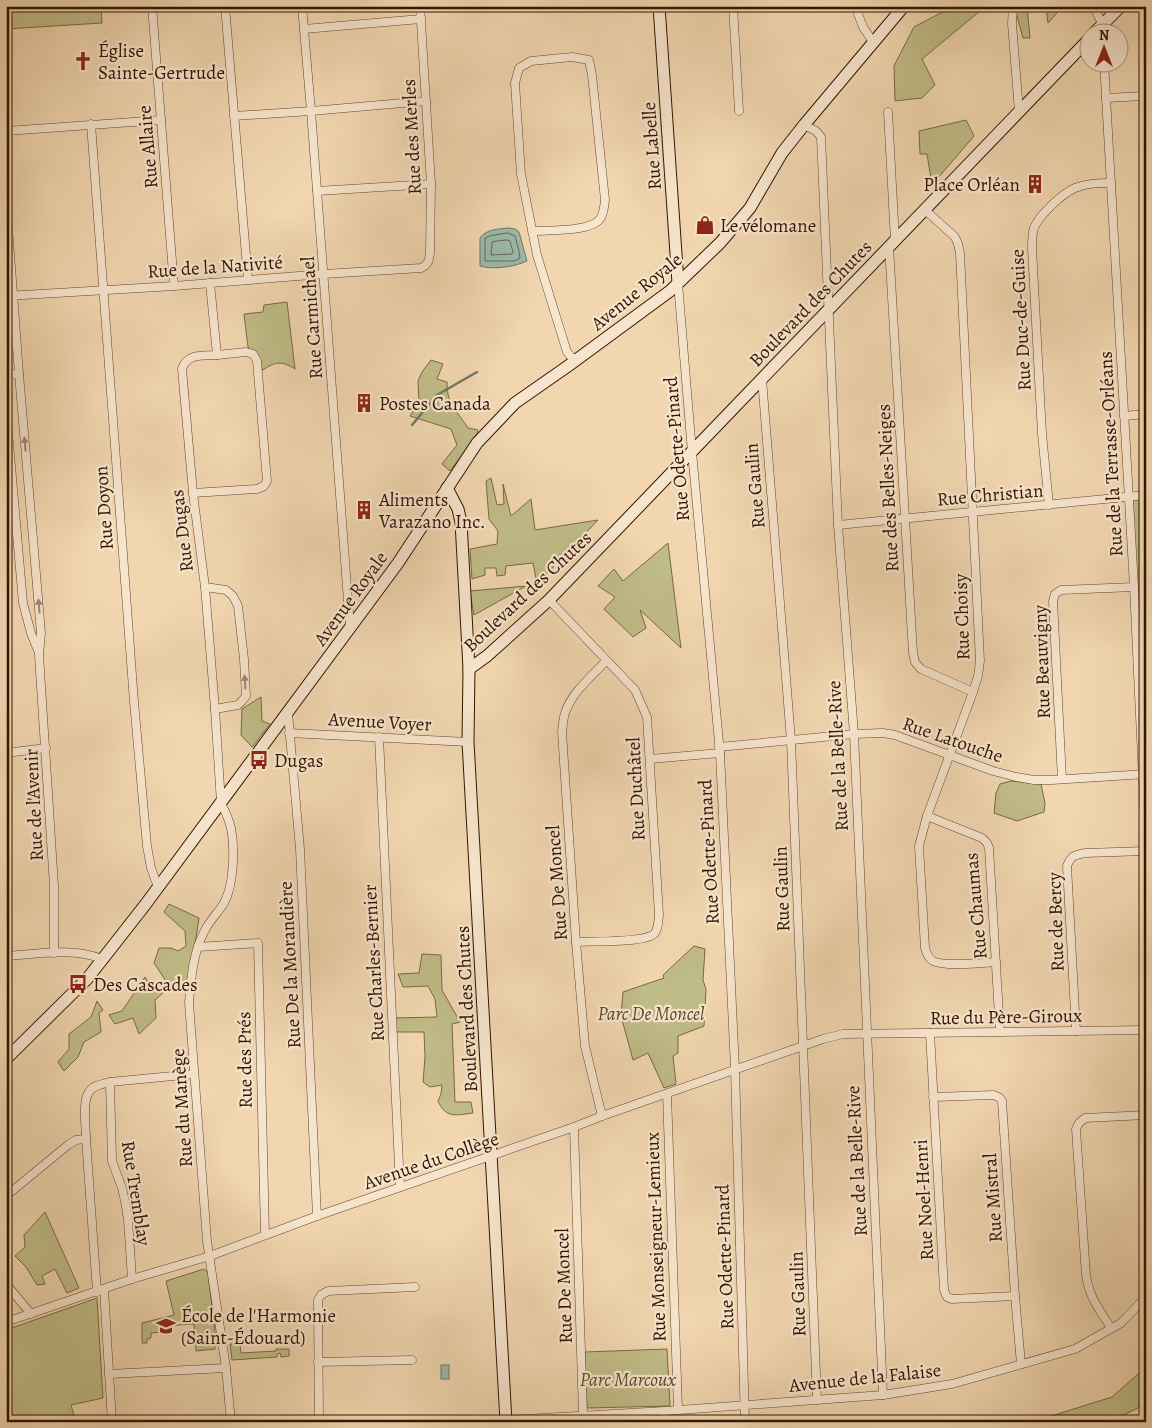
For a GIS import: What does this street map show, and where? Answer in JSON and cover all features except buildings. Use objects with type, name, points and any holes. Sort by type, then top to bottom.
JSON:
[{"type":"street","name":"Rue Allaire","points":[[152,6],[174,286]]},
{"type":"street","points":[[225,6],[248,280]]},
{"type":"street","name":"Rue Carmichael","points":[[302,6],[350,626]]},
{"type":"street","name":"Rue des Merles","points":[[420,6],[431,184],[430,253],[426,266]]},
{"type":"street","name":"Rue Labelle","points":[[659,6],[678,283]]},
{"type":"street","points":[[733,6],[739,111]]},
{"type":"street","points":[[855,6],[863,27],[873,42]]},
{"type":"street","name":"Avenue Royale","points":[[6,1058],[87,980],[145,905],[398,563],[477,442],[515,403],[670,292],[720,243],[750,208],[782,153],[904,6]]},
{"type":"street","points":[[1013,6],[1012,24],[1019,111]]},
{"type":"street","points":[[1093,6],[1098,22]]},
{"type":"street","points":[[1107,22],[1121,6]]},
{"type":"street","points":[[304,29],[421,19]]},
{"type":"street","name":"Boulevard des Chutes","points":[[506,1421],[468,742],[469,669],[488,656],[549,600],[1080,48]]},
{"type":"street","points":[[532,231],[585,228],[599,220],[604,210],[605,200],[589,60],[572,57],[531,61],[519,68],[514,82],[521,174],[532,231],[537,255],[567,352],[575,361]]},
{"type":"street","name":"Rue de la Terrasse-Orléans","points":[[1105,72],[1145,774],[1146,843]]},
{"type":"street","points":[[1106,98],[1144,96]]},
{"type":"street","points":[[234,116],[426,101]]},
{"type":"street","name":"Rue des Belles-Neiges","points":[[888,112],[892,244],[913,653],[915,662],[921,669],[973,692]]},
{"type":"street","points":[[6,131],[161,120]]},
{"type":"street","name":"Rue Doyon","points":[[91,124],[134,702],[147,846],[151,868],[158,887]]},
{"type":"street","name":"Rue de la Belle-Rive","points":[[804,125],[821,137],[838,525],[854,734],[883,1395]]},
{"type":"street","name":"Rue Duc-de-Guise","points":[[1049,505],[1042,434],[1032,235],[1034,227],[1052,204],[1067,192],[1094,183],[1111,182]]},
{"type":"street","points":[[317,191],[431,184]]},
{"type":"street","name":"Rue de l'Avenir","points":[[6,201],[10,296],[19,374],[41,633],[39,655],[54,886],[54,953]]},
{"type":"street","name":"Rue Choisy","points":[[925,210],[955,237],[960,252],[980,661],[973,692],[927,816],[919,846],[925,948],[928,956],[933,961],[942,964],[996,962]]},
{"type":"street","name":"Rue de la Nativité","points":[[10,296],[174,286],[421,268],[426,266]]},
{"type":"street","points":[[210,283],[217,355]]},
{"type":"street","name":"Rue Odette-Pinard","points":[[678,283],[719,750],[735,1069],[745,1422]]},
{"type":"street","name":"Rue Dugas","points":[[193,494],[257,489],[264,486],[267,481],[257,361],[253,354],[246,352],[191,357],[184,362],[182,369],[193,494],[205,587],[221,803]]},
{"type":"street","points":[[6,374],[19,374]]},
{"type":"street","name":"Rue Gaulin","points":[[762,379],[791,740],[817,1400]]},
{"type":"street","name":"Rue de l'Avenir","points":[[6,409],[24,603],[31,633],[39,655]]},
{"type":"street","points":[[1124,416],[1146,414]]},
{"type":"street","points":[[448,488],[458,509],[461,522],[469,669]]},
{"type":"street","name":"Rue Christian","points":[[838,525],[1146,495]]},
{"type":"street","name":"Rue Beauvigny","points":[[1062,779],[1052,601],[1055,594],[1060,590],[1134,586]]},
{"type":"street","points":[[205,587],[226,590],[233,596],[238,606],[244,659],[246,696],[238,705],[215,709]]},
{"type":"street","name":"Rue Duchâtel","points":[[549,600],[635,690],[647,717],[659,915],[658,927],[654,934],[646,938],[576,942]]},
{"type":"street","name":"Rue De Moncel","points":[[602,1116],[586,1046],[576,942],[562,732],[564,714],[570,700],[606,661]]},
{"type":"street","name":"Rue De la Morandière","points":[[288,713],[300,850],[317,1216]]},
{"type":"street","name":"Avenue Voyer","points":[[290,733],[468,742]]},
{"type":"street","name":"Rue Latouche","points":[[650,759],[791,740],[882,733],[895,735],[993,772],[1034,780],[1145,774]]},
{"type":"street","name":"Rue Charles-Bernier","points":[[379,737],[400,1187]]},
{"type":"street","points":[[6,753],[46,748]]},
{"type":"street","name":"Rue du Manège","points":[[221,803],[231,828],[232,871],[224,903],[204,931],[198,947],[191,976],[189,1003],[207,1242],[226,1368],[231,1422]]},
{"type":"street","name":"Rue Chaumas","points":[[927,816],[982,838],[987,842],[989,848],[1000,1032]]},
{"type":"street","name":"Rue de Bercy","points":[[1076,1031],[1067,866],[1070,859],[1085,853],[1146,851]]},
{"type":"street","name":"Rue des Prés","points":[[198,947],[258,943],[265,1236]]},
{"type":"street","points":[[6,956],[54,953],[90,954],[102,959]]},
{"type":"street","name":"Rue du Père-Giroux","points":[[866,1034],[1146,1030]]},
{"type":"street","name":"Rue Noel-Henri","points":[[930,1033],[944,1290],[947,1296],[952,1299],[1015,1296]]},
{"type":"street","name":"Avenue du Collège","points":[[6,1322],[132,1279],[210,1256],[317,1216],[823,1039],[843,1034],[866,1034]]},
{"type":"street","points":[[112,1422],[86,1139],[86,1100],[89,1091],[96,1086],[110,1082],[194,1074]]},
{"type":"street","name":"Rue Tremblay","points":[[110,1082],[112,1161],[125,1201],[132,1279]]},
{"type":"street","name":"Rue Monseigneur-Lemieux","points":[[667,1094],[678,1409]]},
{"type":"street","name":"Rue Mistral","points":[[933,1097],[994,1095],[1002,1101],[1021,1364]]},
{"type":"street","points":[[1111,1328],[1094,1302],[1088,1288],[1076,1129],[1085,1118],[1146,1115]]},
{"type":"street","name":"Rue De Moncel","points":[[574,1127],[583,1415]]},
{"type":"street","points":[[6,1196],[68,1145],[76,1140],[86,1139]]},
{"type":"street","points":[[6,1284],[31,1314]]},
{"type":"street","points":[[318,1422],[318,1300],[321,1295],[328,1291],[414,1287]]},
{"type":"street","name":"Avenue de la Falaise","points":[[475,1422],[665,1411],[883,1395],[952,1384],[1075,1349],[1121,1323],[1142,1302],[1146,1295]]},
{"type":"street","points":[[318,1362],[412,1360]]},
{"type":"street","points":[[109,1374],[226,1368]]},
{"type":"street","points":[[665,1411],[665,1422]]},
{"type":"green space","points":[[6,6],[101,6],[102,23],[6,29]]},
{"type":"green space","points":[[954,6],[986,6],[922,59],[935,85],[922,98],[895,101],[894,66],[914,27]]},
{"type":"green space","points":[[1020,6],[1059,6],[1057,13],[1048,23],[1046,7],[1027,7],[1030,38],[1023,38],[1016,12]]},
{"type":"green space","points":[[966,120],[974,136],[932,185],[927,154],[920,154],[919,131]]},
{"type":"green space","points":[[287,302],[295,369],[279,363],[263,370],[248,347],[244,314],[263,312],[264,305]]},
{"type":"green space","points":[[431,360],[443,364],[437,379],[447,382],[448,394],[453,407],[468,428],[478,430],[476,436],[450,471],[442,464],[457,445],[451,429],[410,416],[419,402],[418,381]]},
{"type":"green space","points":[[491,478],[497,505],[504,504],[503,484],[511,516],[531,499],[535,530],[598,520],[537,584],[533,563],[506,566],[505,575],[497,576],[496,568],[485,568],[485,575],[472,579],[470,549],[497,544],[498,531],[489,519],[486,481]]},
{"type":"green space","points":[[1146,495],[1146,774],[1128,497]]},
{"type":"green space","points":[[668,543],[681,648],[640,610],[646,628],[633,637],[604,609],[615,597],[598,586],[614,569],[623,581]]},
{"type":"green space","points":[[526,586],[474,615],[470,591]]},
{"type":"green space","points":[[261,697],[262,721],[270,724],[252,747],[241,735],[242,709]]},
{"type":"green space","points":[[1011,781],[1041,784],[1045,803],[1044,812],[1017,821],[994,813],[996,793],[1000,784]]},
{"type":"green space","points":[[169,904],[199,918],[188,990],[164,992],[155,1000],[156,1018],[139,1034],[133,1018],[115,1024],[109,1015],[122,1011],[145,977],[151,988],[166,981],[154,963],[159,948],[171,948],[178,951],[186,946],[185,931],[164,912]]},
{"type":"green space","name":"Parc De Moncel","points":[[694,946],[705,949],[703,980],[706,989],[704,1026],[678,1036],[678,1053],[673,1056],[676,1084],[664,1088],[648,1053],[633,1060],[621,1016],[623,992],[664,978],[663,975]]},
{"type":"green space","points":[[422,954],[441,955],[442,990],[460,1022],[452,1024],[455,1102],[471,1102],[473,1113],[457,1115],[444,1111],[438,1101],[442,1085],[430,1087],[423,1082],[424,1032],[394,1032],[395,1018],[437,1017],[435,999],[428,986],[403,987],[398,974],[419,973]]},
{"type":"green space","points":[[97,1001],[103,1010],[99,1013],[101,1032],[84,1042],[78,1057],[64,1071],[58,1062],[69,1049],[69,1034],[91,1017]]},
{"type":"green space","points":[[45,1212],[79,1288],[67,1293],[55,1269],[42,1276],[45,1284],[37,1285],[26,1267],[15,1256],[25,1247],[24,1235]]},
{"type":"green space","points":[[204,1269],[208,1273],[215,1332],[215,1349],[196,1351],[194,1324],[163,1326],[164,1332],[151,1333],[151,1338],[147,1339],[147,1343],[142,1343],[142,1323],[174,1315],[166,1281]]},
{"type":"green space","points":[[97,1298],[103,1398],[71,1405],[76,1422],[6,1422],[6,1330]]},
{"type":"green space","points":[[230,1344],[240,1344],[241,1353],[289,1349],[289,1356],[281,1357],[280,1353],[277,1354],[277,1357],[232,1360]]},
{"type":"green space","name":"Parc Marcoux","points":[[667,1349],[670,1406],[587,1408],[585,1352]]},
{"type":"green space","points":[[1146,1367],[1146,1404],[1109,1422],[1032,1422],[1112,1397]]},
{"type":"water","points":[[509,228],[519,232],[527,261],[503,267],[491,268],[480,266],[480,238],[489,231]]},
{"type":"water","points":[[441,1365],[449,1365],[449,1379],[441,1379]]},
{"type":"waterway","points":[[412,425],[437,395],[477,372]]},
{"type":"place","name":"Église Sainte-Gertrude","points":[[83,61]]},
{"type":"place","name":"Place Orléan","points":[[1035,184]]},
{"type":"place","name":"Le vélomane","points":[[705,225]]},
{"type":"place","name":"Postes Canada","points":[[364,403]]},
{"type":"place","name":"Aliments Varazano Inc.","points":[[364,510]]},
{"type":"place","name":"Dugas","points":[[259,760]]},
{"type":"place","name":"Des Cascades","points":[[78,984]]},
{"type":"place","name":"École de l'Harmonie (Saint-Édouard)","points":[[166,1326]]}]
